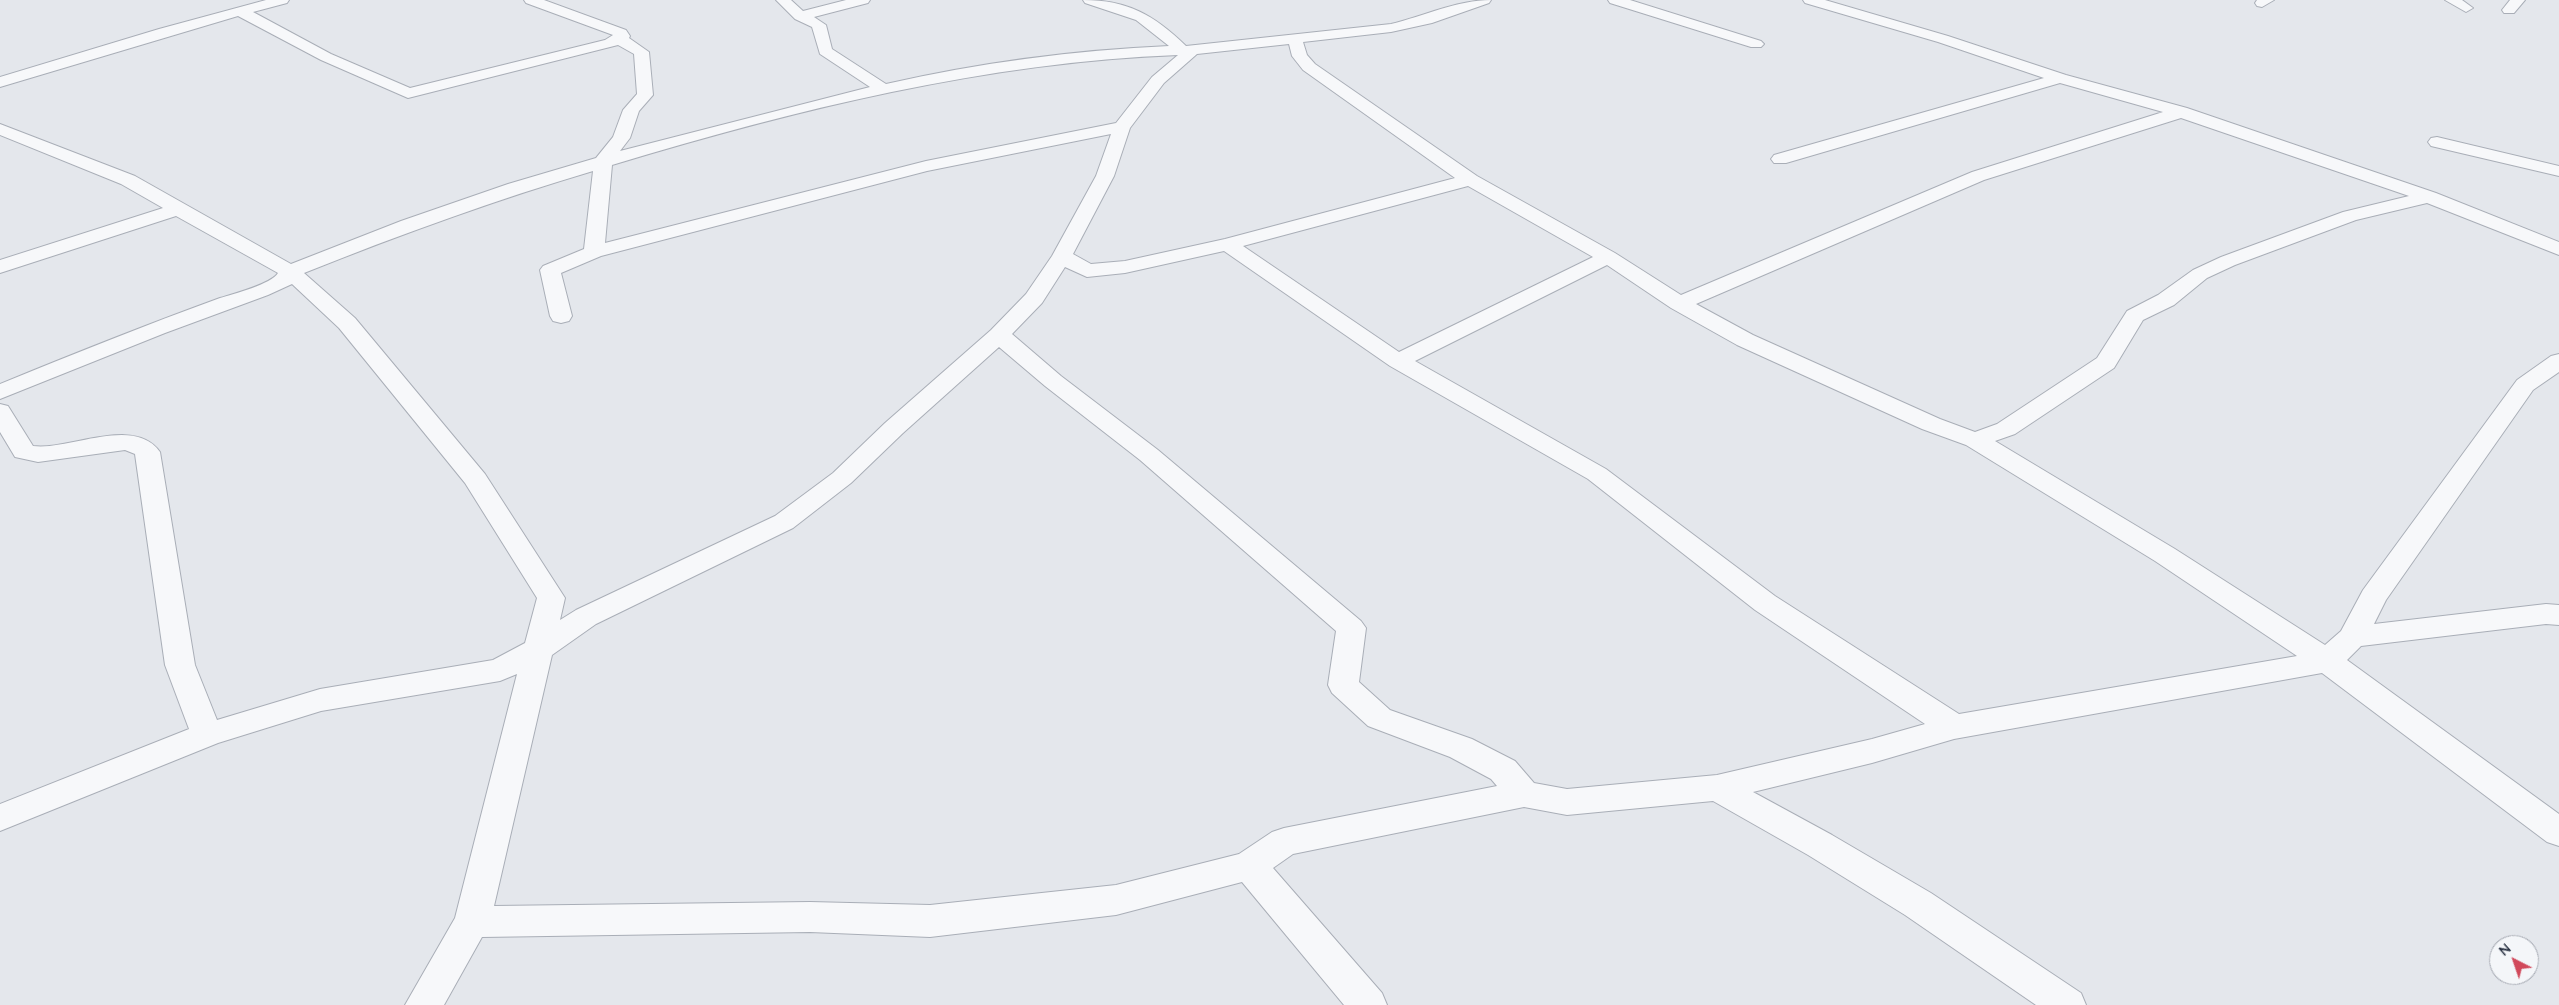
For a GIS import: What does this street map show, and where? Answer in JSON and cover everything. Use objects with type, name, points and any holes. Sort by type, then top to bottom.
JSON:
[{"type":"street","points":[[0,82],[282,0]]},
{"type":"street","points":[[531,0],[621,33],[623,36],[620,39]]},
{"type":"street","points":[[783,0],[800,16],[819,25],[825,51],[883,89]]},
{"type":"street","points":[[800,16],[863,0]]},
{"type":"street","points":[[1090,0],[1131,10],[1157,25],[1188,50]]},
{"type":"street","points":[[0,392],[157,328],[261,291],[284,281],[290,271],[408,225],[515,188],[603,161],[883,89],[933,78],[1107,53],[1188,50],[1399,27],[1484,0]]},
{"type":"street","points":[[1615,0],[1756,44]]},
{"type":"street","points":[[1810,0],[1943,39],[2060,78],[2181,112],[2429,197],[2559,249]]},
{"type":"street","points":[[2452,0],[2466,8]]},
{"type":"street","points":[[239,11],[326,57],[408,93],[437,88],[620,39],[641,52],[645,95],[631,110],[621,138],[603,161],[594,252]]},
{"type":"street","points":[[1295,39],[1300,56],[1309,67],[1470,180],[1608,257],[1679,303],[1745,340],[1931,424],[1975,440],[2165,555],[2327,661],[2559,832]]},
{"type":"street","points":[[0,818],[207,734],[320,700],[500,670],[540,649],[586,617],[784,522],[842,478],[894,428],[999,335],[1034,298],[1062,256],[1105,176],[1122,127],[1158,80],[1188,50]]},
{"type":"street","points":[[1780,159],[2060,78]]},
{"type":"street","points":[[1679,303],[1978,176],[2181,112]]},
{"type":"street","points":[[561,316],[550,270],[594,252],[926,166],[1122,127]]},
{"type":"street","points":[[0,129],[128,180],[178,210],[290,271],[347,323],[476,479],[550,598],[540,649],[505,779],[472,922],[424,1005]]},
{"type":"street","points":[[2437,142],[2559,171]]},
{"type":"street","points":[[1062,256],[1087,271],[1125,267],[1227,244],[1470,180]]},
{"type":"street","points":[[1975,440],[1988,438],[2006,429],[2106,362],[2127,332],[2135,316],[2166,300],[2200,274],[2228,261],[2350,216],[2429,197]]},
{"type":"street","points":[[0,267],[178,210]]},
{"type":"street","points":[[1227,244],[1398,360],[1597,474],[1765,603],[1954,727]]},
{"type":"street","points":[[1398,360],[1608,257]]},
{"type":"street","points":[[999,335],[1053,381],[1149,455],[1351,628],[1343,685],[1379,718],[1461,748],[1503,770],[1524,794]]},
{"type":"street","points":[[472,922],[810,917],[930,921],[1116,900],[1249,866],[1284,842],[1395,818],[1524,794],[1567,802],[1718,788],[1872,751],[1954,727],[2327,661],[2354,637],[2373,597],[2525,385],[2559,361]]},
{"type":"street","points":[[0,411],[24,452],[38,454],[126,442],[140,446],[147,452],[180,665],[207,734]]},
{"type":"street","points":[[2354,637],[2546,614],[2559,615]]},
{"type":"street","points":[[1718,788],[1820,844],[1918,904],[2067,1005]]},
{"type":"street","points":[[1249,866],[1368,1005]]}]
